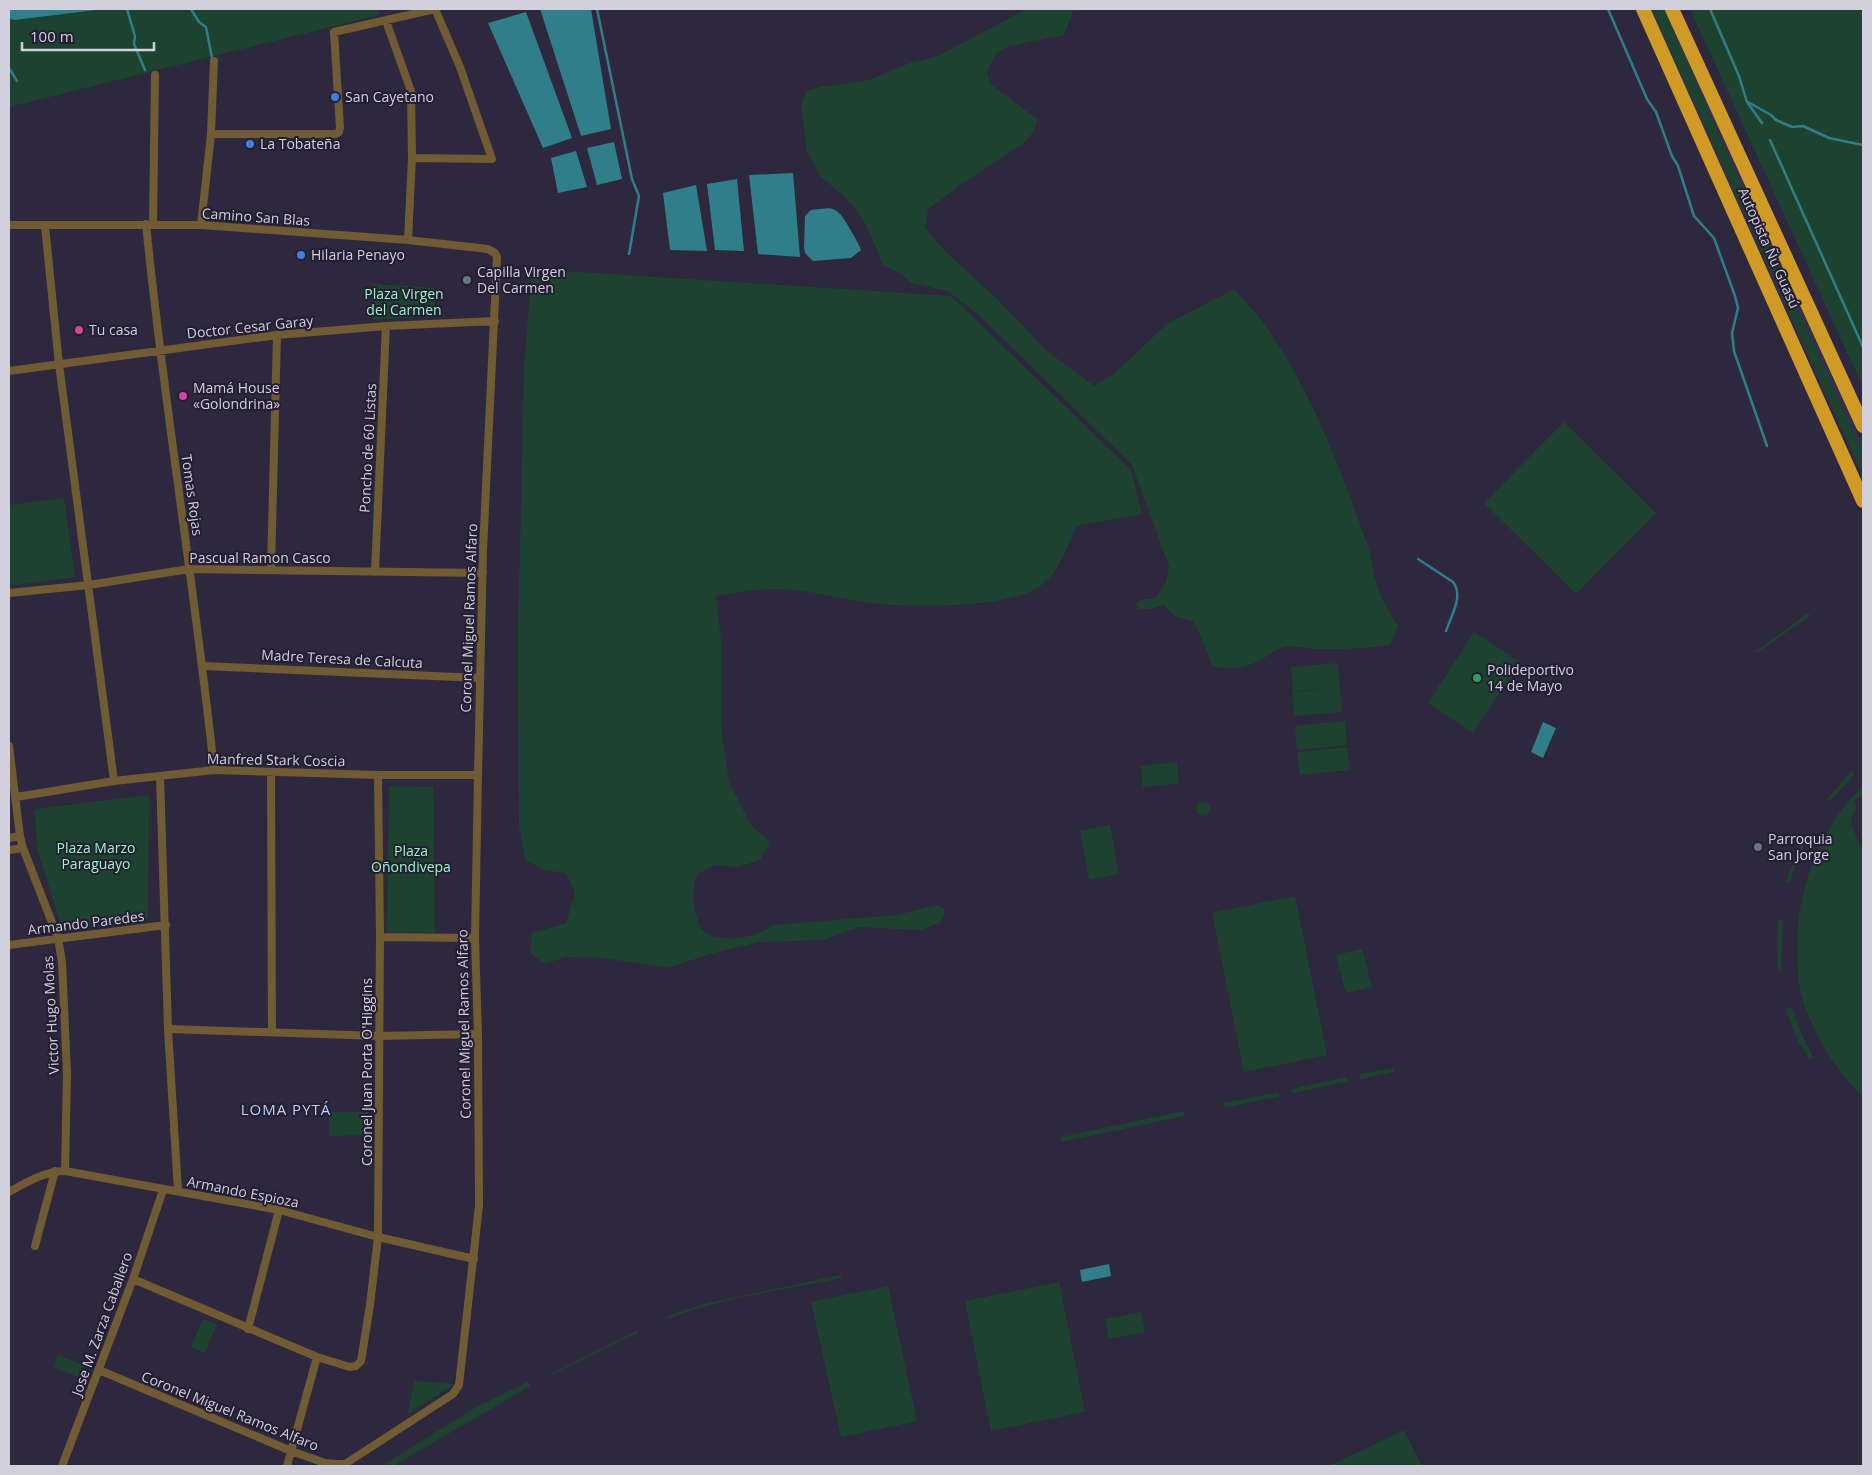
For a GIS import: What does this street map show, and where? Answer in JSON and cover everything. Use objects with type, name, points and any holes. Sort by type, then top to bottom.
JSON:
[{"type":"highway","name":"Autopista Ñu Guasú","points":[[1643,9],[1863,501]]},
{"type":"highway","name":"Autopista Ñu Guasú","points":[[1672,9],[1863,426]]},
{"type":"street","points":[[211,134],[330,135],[339,132],[334,32],[435,9],[460,67],[492,159],[412,158]]},
{"type":"street","points":[[386,20],[411,91],[412,158],[408,240]]},
{"type":"street","points":[[201,225],[211,134],[214,61]]},
{"type":"street","name":"Tomas Rojas","points":[[155,75],[150,224],[160,350],[203,666],[214,770]]},
{"type":"street","name":"Camino San Blas","points":[[9,225],[201,225],[408,240],[488,249],[495,253],[497,257]]},
{"type":"street","points":[[45,226],[59,364],[114,781]]},
{"type":"street","name":"Coronel Miguel Ramos Alfaro","points":[[98,1370],[291,1451],[325,1463],[345,1464],[457,1390],[460,1385],[479,1206],[478,1034],[475,938],[478,775],[483,550],[497,257]]},
{"type":"street","name":"Doctor Cesar Garay","points":[[9,371],[277,335],[386,326],[495,321]]},
{"type":"street","name":"Poncho de 60 Listas","points":[[375,572],[386,326]]},
{"type":"street","points":[[271,570],[277,335]]},
{"type":"street","name":"Pascual Ramon Casco","points":[[9,593],[89,585],[190,569],[483,573]]},
{"type":"street","name":"Madre Teresa de Calcuta","points":[[203,666],[480,678]]},
{"type":"street","name":"Victor Hugo Molas","points":[[9,746],[20,836],[58,938],[64,993],[67,1073],[65,1171]]},
{"type":"street","name":"Manfred Stark Coscia","points":[[16,797],[114,781],[214,770],[378,775],[478,775]]},
{"type":"street","points":[[271,772],[272,1032]]},
{"type":"street","name":"Coronel Juan Porta O'Higgins","points":[[317,1358],[344,1366],[356,1366],[361,1361],[378,1237],[380,938],[378,775]]},
{"type":"street","points":[[160,776],[168,1029],[178,1191]]},
{"type":"street","points":[[9,838],[20,836]]},
{"type":"street","points":[[9,850],[24,848]]},
{"type":"street","name":"Armando Paredes","points":[[9,945],[166,925]]},
{"type":"street","points":[[380,938],[475,938]]},
{"type":"street","points":[[168,1029],[379,1036],[478,1034]]},
{"type":"street","points":[[35,1246],[55,1171]]},
{"type":"street","name":"Armando Espioza","points":[[9,1192],[37,1177],[55,1171],[65,1171],[279,1210],[378,1237],[474,1259]]},
{"type":"street","name":"Jose M. Zarza Caballero","points":[[62,1466],[163,1190]]},
{"type":"street","points":[[248,1329],[279,1210]]},
{"type":"street","points":[[132,1279],[317,1358],[287,1466]]},
{"type":"shaded area","points":[[9,9],[104,9],[15,20],[9,19]]},
{"type":"shaded area","points":[[540,9],[591,9],[611,129],[581,136]]},
{"type":"shaded area","points":[[1650,9],[1665,9],[1863,445],[1863,478]]},
{"type":"shaded area","points":[[526,12],[572,138],[543,148],[488,23]]},
{"type":"shaded area","points":[[614,142],[622,179],[597,185],[587,148]]},
{"type":"shaded area","points":[[576,151],[587,187],[558,193],[551,158]]},
{"type":"shaded area","points":[[793,173],[800,257],[758,254],[749,175]]},
{"type":"shaded area","points":[[737,179],[744,251],[715,250],[707,184]]},
{"type":"shaded area","points":[[696,185],[707,251],[670,250],[663,193]]},
{"type":"shaded area","points":[[829,208],[842,216],[861,250],[851,258],[813,261],[805,253],[804,248],[805,216],[811,210]]},
{"type":"shaded area","points":[[1543,722],[1556,728],[1543,758],[1531,752]]},
{"type":"shaded area","points":[[1109,1264],[1111,1276],[1082,1282],[1080,1270]]},
{"type":"green space","points":[[9,9],[377,9],[379,15],[9,107]]},
{"type":"green space","points":[[1027,9],[1072,9],[1073,11],[1064,35],[1009,46],[996,54],[987,72],[990,84],[1037,119],[1034,131],[1025,142],[928,209],[925,228],[944,250],[997,299],[1047,351],[1094,386],[1116,372],[1167,324],[1234,289],[1259,317],[1280,348],[1297,376],[1325,434],[1338,464],[1371,556],[1374,575],[1380,592],[1387,608],[1398,625],[1390,645],[1346,649],[1286,647],[1246,666],[1219,668],[1212,666],[1204,643],[1193,621],[1174,616],[1164,605],[1149,609],[1138,609],[1136,603],[1144,599],[1155,599],[1166,582],[1169,566],[1132,465],[980,316],[948,291],[911,283],[899,272],[883,266],[872,237],[862,218],[848,200],[820,176],[807,151],[801,105],[807,91],[820,87],[869,80],[910,63],[938,56]]},
{"type":"green space","points":[[1652,9],[1664,9],[1666,13],[1736,174],[1863,453],[1863,475]]},
{"type":"green space","points":[[1690,9],[1863,9],[1863,387]]},
{"type":"green space","points":[[548,270],[951,296],[1131,470],[1142,514],[1076,526],[1062,560],[1052,575],[1039,587],[1024,594],[982,603],[932,606],[887,605],[785,589],[756,590],[716,596],[721,640],[721,728],[729,782],[751,825],[770,842],[760,860],[738,867],[716,865],[697,874],[693,902],[701,929],[715,937],[738,938],[761,932],[774,925],[897,915],[937,905],[944,909],[944,916],[939,923],[920,930],[859,927],[824,940],[759,942],[710,954],[668,968],[603,958],[565,957],[545,964],[530,953],[532,933],[566,923],[575,893],[566,873],[544,870],[525,859],[519,826],[518,639],[524,367],[531,281]]},
{"type":"green space","name":"Plaza Virgen del Carmen","points":[[373,284],[435,288],[434,316],[373,320]]},
{"type":"green space","points":[[1564,422],[1656,513],[1576,594],[1484,503]]},
{"type":"green space","points":[[64,498],[75,577],[9,586],[9,505]]},
{"type":"green space","points":[[1808,613],[1810,616],[1757,653],[1755,652]]},
{"type":"green space","name":"Polideportivo 14 de Mayo","points":[[1474,632],[1520,662],[1473,733],[1428,703]]},
{"type":"green space","points":[[1338,663],[1342,712],[1294,716],[1292,692],[1336,688],[1293,691],[1291,667]]},
{"type":"green space","points":[[1345,721],[1347,745],[1297,750],[1295,726]]},
{"type":"green space","points":[[1347,747],[1350,770],[1300,775],[1297,752]]},
{"type":"green space","points":[[1177,762],[1179,783],[1143,787],[1141,766]]},
{"type":"green space","points":[[1851,772],[1854,775],[1829,802],[1827,799]]},
{"type":"green space","name":"Plaza Oñondivepa","points":[[389,786],[433,787],[435,933],[387,932]]},
{"type":"green space","points":[[1863,786],[1863,795],[1855,800],[1856,810],[1851,820],[1852,827],[1863,851],[1863,1097],[1825,1049],[1805,1008],[1797,967],[1797,940],[1803,897],[1815,857],[1835,819]]},
{"type":"green space","name":"Plaza Marzo Paraguayo","points":[[149,795],[148,919],[63,931],[37,849],[35,809]]},
{"type":"green space","points":[[1200,802],[1206,802],[1210,809],[1206,816],[1200,816],[1196,812],[1196,806]]},
{"type":"green space","points":[[1110,825],[1119,874],[1089,880],[1080,831]]},
{"type":"green space","points":[[1804,836],[1807,838],[1790,882],[1787,883],[1786,881]]},
{"type":"green space","points":[[1295,896],[1327,1055],[1244,1072],[1212,913]]},
{"type":"green space","points":[[1780,919],[1783,921],[1781,971],[1778,969],[1777,946],[1778,921]]},
{"type":"green space","points":[[1362,949],[1372,987],[1346,993],[1336,955]]},
{"type":"green space","points":[[1789,1007],[1792,1008],[1813,1057],[1811,1060],[1797,1039],[1786,1010]]},
{"type":"green space","points":[[1394,1069],[1393,1072],[1362,1079],[1359,1078],[1360,1074]]},
{"type":"green space","points":[[1345,1077],[1348,1080],[1346,1082],[1293,1093],[1291,1090],[1292,1089]]},
{"type":"green space","points":[[1278,1092],[1279,1096],[1225,1108],[1223,1106],[1224,1103]]},
{"type":"green space","points":[[1183,1111],[1184,1116],[1062,1142],[1060,1140],[1061,1137]]},
{"type":"green space","points":[[329,1112],[368,1112],[368,1135],[329,1136]]},
{"type":"green space","points":[[841,1275],[841,1278],[731,1300],[666,1318],[703,1304]]},
{"type":"green space","points":[[1059,1282],[1085,1412],[991,1431],[965,1301]]},
{"type":"green space","points":[[888,1286],[917,1421],[841,1437],[811,1302]]},
{"type":"green space","points":[[1141,1312],[1145,1332],[1109,1339],[1105,1319]]},
{"type":"green space","points":[[203,1319],[217,1324],[205,1353],[191,1347]]},
{"type":"green space","points":[[638,1330],[639,1332],[550,1374]]},
{"type":"green space","points":[[58,1355],[83,1365],[78,1377],[54,1367]]},
{"type":"green space","points":[[414,1381],[454,1384],[408,1414]]},
{"type":"green space","points":[[527,1382],[530,1385],[529,1387],[393,1466],[381,1466],[478,1406]]},
{"type":"green space","points":[[1404,1430],[1422,1466],[1329,1466]]},
{"type":"waterway","points":[[127,9],[135,36],[134,44],[145,70]]},
{"type":"waterway","points":[[191,9],[199,22],[206,27],[212,58]]},
{"type":"waterway","points":[[597,9],[632,179],[639,196],[629,254]]},
{"type":"waterway","points":[[1608,9],[1647,99],[1656,112],[1672,156],[1678,166],[1694,216],[1714,238],[1738,308],[1732,333],[1734,351],[1767,446]]},
{"type":"waterway","points":[[1710,9],[1739,76],[1747,102],[1762,123]]},
{"type":"waterway","points":[[9,68],[17,81]]},
{"type":"waterway","points":[[1748,102],[1771,115],[1776,120],[1792,127],[1803,126],[1829,138],[1863,145]]},
{"type":"waterway","points":[[1770,140],[1863,347]]},
{"type":"waterway","points":[[1418,559],[1453,582],[1456,588],[1457,600],[1446,631]]},
{"type":"place","name":"San Cayetano","points":[[335,97]]},
{"type":"place","name":"La Tobateña","points":[[250,144]]},
{"type":"place","name":"Hilaria Penayo","points":[[301,255]]},
{"type":"place","name":"Capilla Virgen Del Carmen","points":[[467,280]]},
{"type":"place","name":"Tu casa","points":[[79,330]]},
{"type":"place","name":"Mamá House «Golondrina»","points":[[183,396]]},
{"type":"place","name":"Polideportivo 14 de Mayo","points":[[1477,678]]},
{"type":"place","name":"Parroquia San Jorge","points":[[1758,847]]},
{"type":"district","name":"LOMA PYTÁ","points":[[286,1110]]}]
